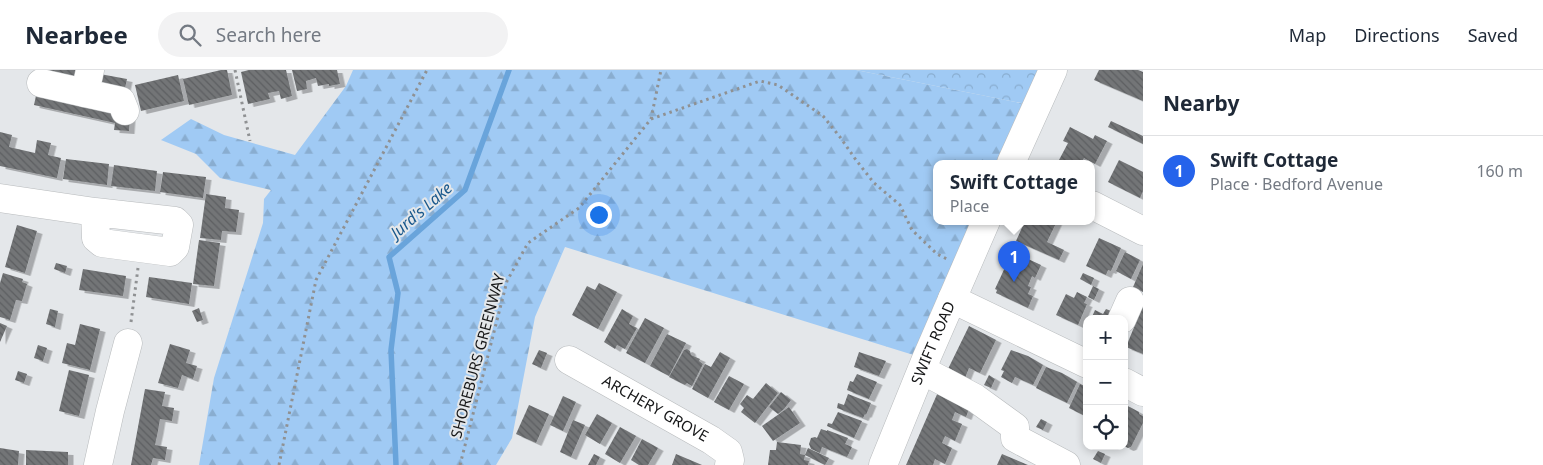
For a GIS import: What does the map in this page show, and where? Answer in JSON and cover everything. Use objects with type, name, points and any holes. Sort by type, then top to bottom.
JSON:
[{"type":"street","points":[[1012,160],[1052,70]]},
{"type":"street","points":[[41,83],[87,81],[121,101],[125,112]]},
{"type":"street","points":[[0,198],[95,212],[176,221],[179,225],[175,247],[170,252],[102,243],[96,238],[95,212]]},
{"type":"street","points":[[1095,207],[1143,232]]},
{"type":"street","name":"SWIFT ROAD","points":[[883,465],[984,225]]},
{"type":"street","points":[[952,298],[1083,362]]},
{"type":"street","points":[[98,465],[128,343]]},
{"type":"street","name":"ARCHERY GROVE","points":[[569,360],[711,440],[728,452],[729,465]]},
{"type":"street","points":[[922,370],[975,398],[1015,427],[1015,438],[1066,465]]},
{"type":"street","points":[[1128,384],[1143,392]]},
{"type":"path","points":[[235,70],[250,141]]},
{"type":"path","points":[[279,465],[316,280],[427,70]]},
{"type":"path","name":"SHOREBURS GREENWAY","points":[[460,465],[507,281],[528,243],[579,208],[651,119],[661,70]]},
{"type":"path","points":[[651,119],[760,81],[778,85],[823,116],[874,183],[900,205],[912,230],[936,254],[966,268]]},
{"type":"path","points":[[128,343],[140,248]]},
{"type":"green space","points":[[353,70],[856,70],[1030,105],[1005,160],[933,160],[933,225],[977,225],[920,357],[565,247],[535,317],[512,438],[496,465],[199,465],[214,378],[263,223],[264,199],[271,190],[220,178],[196,154],[161,140],[191,119],[224,135],[295,155],[346,86]]},
{"type":"green space","points":[[856,70],[1053,70],[1036,106]]},
{"type":"building","points":[[42,70],[83,70],[81,83]]},
{"type":"building","points":[[227,70],[232,95],[189,105],[183,79]]},
{"type":"building","points":[[249,70],[286,70],[292,96],[281,99],[279,91],[268,93],[270,99],[248,104],[241,72]]},
{"type":"building","points":[[292,70],[337,70],[340,84],[318,86],[316,78],[306,81],[307,89],[297,91]]},
{"type":"building","points":[[1099,70],[1138,70],[1143,72],[1143,101],[1094,80]]},
{"type":"building","points":[[100,74],[127,79],[124,93],[97,88]]},
{"type":"building","points":[[178,75],[184,101],[141,111],[135,85]]},
{"type":"building","points":[[37,91],[130,117],[129,131],[114,130],[115,123],[34,105]]},
{"type":"building","points":[[1111,121],[1143,136],[1143,144],[1108,127]]},
{"type":"building","points":[[1070,127],[1093,139],[1095,135],[1107,141],[1095,164],[1095,160],[1084,158],[1083,160],[1059,160],[1068,143],[1063,141]]},
{"type":"building","points":[[0,132],[12,135],[9,147],[35,153],[37,140],[51,143],[48,155],[61,158],[57,178],[0,166]]},
{"type":"building","points":[[66,159],[109,164],[107,185],[63,179]]},
{"type":"building","points":[[1119,160],[1143,172],[1143,191],[1140,198],[1108,182]]},
{"type":"building","points":[[114,165],[157,171],[155,191],[111,186]]},
{"type":"building","points":[[163,172],[206,177],[203,198],[160,192]]},
{"type":"building","points":[[206,194],[226,197],[225,208],[239,210],[236,232],[222,231],[221,240],[200,238]]},
{"type":"building","points":[[17,225],[37,231],[25,273],[5,267]]},
{"type":"building","points":[[1023,225],[1055,225],[1047,242],[1064,250],[1059,260],[1016,241]]},
{"type":"building","points":[[1099,238],[1121,248],[1111,271],[1108,270],[1106,275],[1086,266]]},
{"type":"building","points":[[199,240],[220,243],[214,286],[193,284]]},
{"type":"building","points":[[1125,252],[1140,260],[1131,279],[1116,271]]},
{"type":"building","points":[[1015,253],[1041,265],[1035,278],[1032,276],[1028,286],[1031,287],[1028,294],[1033,296],[1028,308],[996,293],[997,290],[995,289],[1008,261],[1010,262]]},
{"type":"building","points":[[56,263],[67,266],[65,273],[54,269]]},
{"type":"building","points":[[1143,264],[1143,292],[1133,287]]},
{"type":"building","points":[[83,269],[126,276],[123,296],[79,290]]},
{"type":"building","points":[[3,273],[23,279],[22,282],[27,284],[22,301],[16,300],[10,320],[0,317],[0,283]]},
{"type":"building","points":[[1083,273],[1094,278],[1091,285],[1080,279]]},
{"type":"building","points":[[149,277],[192,283],[189,304],[146,297]]},
{"type":"building","points":[[599,283],[617,292],[598,329],[572,315],[587,286],[595,290]]},
{"type":"building","points":[[1093,286],[1099,289],[1094,300],[1088,297]]},
{"type":"building","points":[[1077,292],[1087,297],[1084,303],[1087,304],[1078,325],[1056,315],[1066,294],[1074,298]]},
{"type":"building","points":[[1143,305],[1143,354],[1128,348],[1128,342]]},
{"type":"building","points":[[199,308],[203,320],[197,322],[192,311]]},
{"type":"building","points":[[50,309],[58,311],[55,327],[46,324]]},
{"type":"building","points":[[622,309],[633,316],[629,324],[637,328],[625,349],[617,345],[615,349],[604,342]]},
{"type":"building","points":[[1106,309],[1116,313],[1115,315],[1093,315],[1095,310],[1103,314]]},
{"type":"building","points":[[645,318],[664,328],[645,363],[626,353]]},
{"type":"building","points":[[0,323],[7,326],[0,342]]},
{"type":"building","points":[[80,324],[100,329],[90,370],[62,363],[67,343],[75,345]]},
{"type":"building","points":[[969,326],[996,340],[980,373],[969,368],[965,378],[948,369]]},
{"type":"building","points":[[667,334],[686,343],[669,376],[650,366]]},
{"type":"building","points":[[170,344],[190,350],[186,363],[197,366],[193,379],[182,375],[178,388],[158,383]]},
{"type":"building","points":[[38,345],[47,348],[43,361],[34,358]]},
{"type":"building","points":[[687,349],[691,355],[700,359],[699,361],[703,364],[692,386],[687,383],[685,385],[669,377],[684,350]]},
{"type":"building","points":[[539,350],[547,353],[541,368],[532,364]]},
{"type":"building","points":[[1011,350],[1028,356],[1043,365],[1033,385],[1015,377],[1012,383],[1001,377],[1004,371],[1001,370]]},
{"type":"building","points":[[720,352],[730,358],[708,398],[692,389],[705,364],[711,367]]},
{"type":"building","points":[[859,352],[886,361],[879,376],[854,367]]},
{"type":"building","points":[[1046,367],[1062,373],[1077,382],[1067,403],[1036,388]]},
{"type":"building","points":[[69,370],[89,375],[79,416],[59,411]]},
{"type":"building","points":[[18,371],[27,374],[24,383],[15,380]]},
{"type":"building","points":[[857,374],[877,382],[869,399],[847,390],[850,381],[853,382]]},
{"type":"building","points":[[989,375],[995,379],[991,388],[984,385]]},
{"type":"building","points":[[729,376],[744,384],[729,410],[714,402]]},
{"type":"building","points":[[766,383],[778,393],[755,423],[741,412],[744,408],[740,404],[747,395],[753,399]]},
{"type":"building","points":[[942,383],[969,409],[966,417],[955,412],[952,420],[962,424],[955,441],[945,436],[942,443],[952,448],[945,464],[935,459],[933,465],[906,465]]},
{"type":"building","points":[[1080,384],[1083,385],[1083,415],[1069,408]]},
{"type":"building","points":[[145,389],[165,392],[162,406],[174,408],[172,421],[160,419],[155,445],[167,447],[165,460],[153,458],[151,465],[131,465]]},
{"type":"building","points":[[781,392],[791,400],[778,414],[769,407]]},
{"type":"building","points":[[848,394],[871,403],[863,418],[837,408],[838,403],[844,405]]},
{"type":"building","points":[[563,396],[576,402],[563,431],[550,425]]},
{"type":"building","points":[[529,405],[549,414],[536,443],[516,434]]},
{"type":"building","points":[[1128,406],[1143,416],[1143,423],[1131,447],[1128,448]]},
{"type":"building","points":[[789,407],[800,423],[773,441],[762,426]]},
{"type":"building","points":[[838,412],[862,421],[854,438],[827,426],[828,423],[832,424]]},
{"type":"building","points":[[597,414],[612,423],[600,444],[585,435]]},
{"type":"building","points":[[1041,419],[1047,422],[1043,430],[1036,427]]},
{"type":"building","points":[[573,420],[585,425],[571,457],[560,452]]},
{"type":"building","points":[[620,427],[636,436],[620,463],[605,454]]},
{"type":"building","points":[[821,429],[848,438],[845,444],[852,447],[847,457],[822,447],[820,453],[811,449],[809,444],[811,438],[817,438]]},
{"type":"building","points":[[642,439],[658,448],[648,465],[639,465],[631,460]]},
{"type":"building","points":[[777,442],[801,445],[800,454],[805,455],[804,460],[809,461],[808,465],[768,465],[770,450],[776,450]]},
{"type":"building","points":[[0,448],[19,451],[18,465],[0,465]]},
{"type":"building","points":[[808,448],[829,458],[825,465],[805,455]]},
{"type":"building","points":[[26,450],[68,452],[68,465],[26,465]]},
{"type":"building","points":[[1098,451],[1105,454],[1101,463],[1093,459]]},
{"type":"building","points":[[594,454],[600,457],[596,465],[588,465]]},
{"type":"building","points":[[676,454],[702,465],[672,465]]},
{"type":"building","points":[[1002,454],[1028,465],[997,465]]},
{"type":"waterway","name":"Jurd's Lake","points":[[396,465],[391,350],[398,293],[389,257],[465,190],[509,70]]},
{"type":"place","name":"Swift Cottage","points":[[1014,282]]}]
